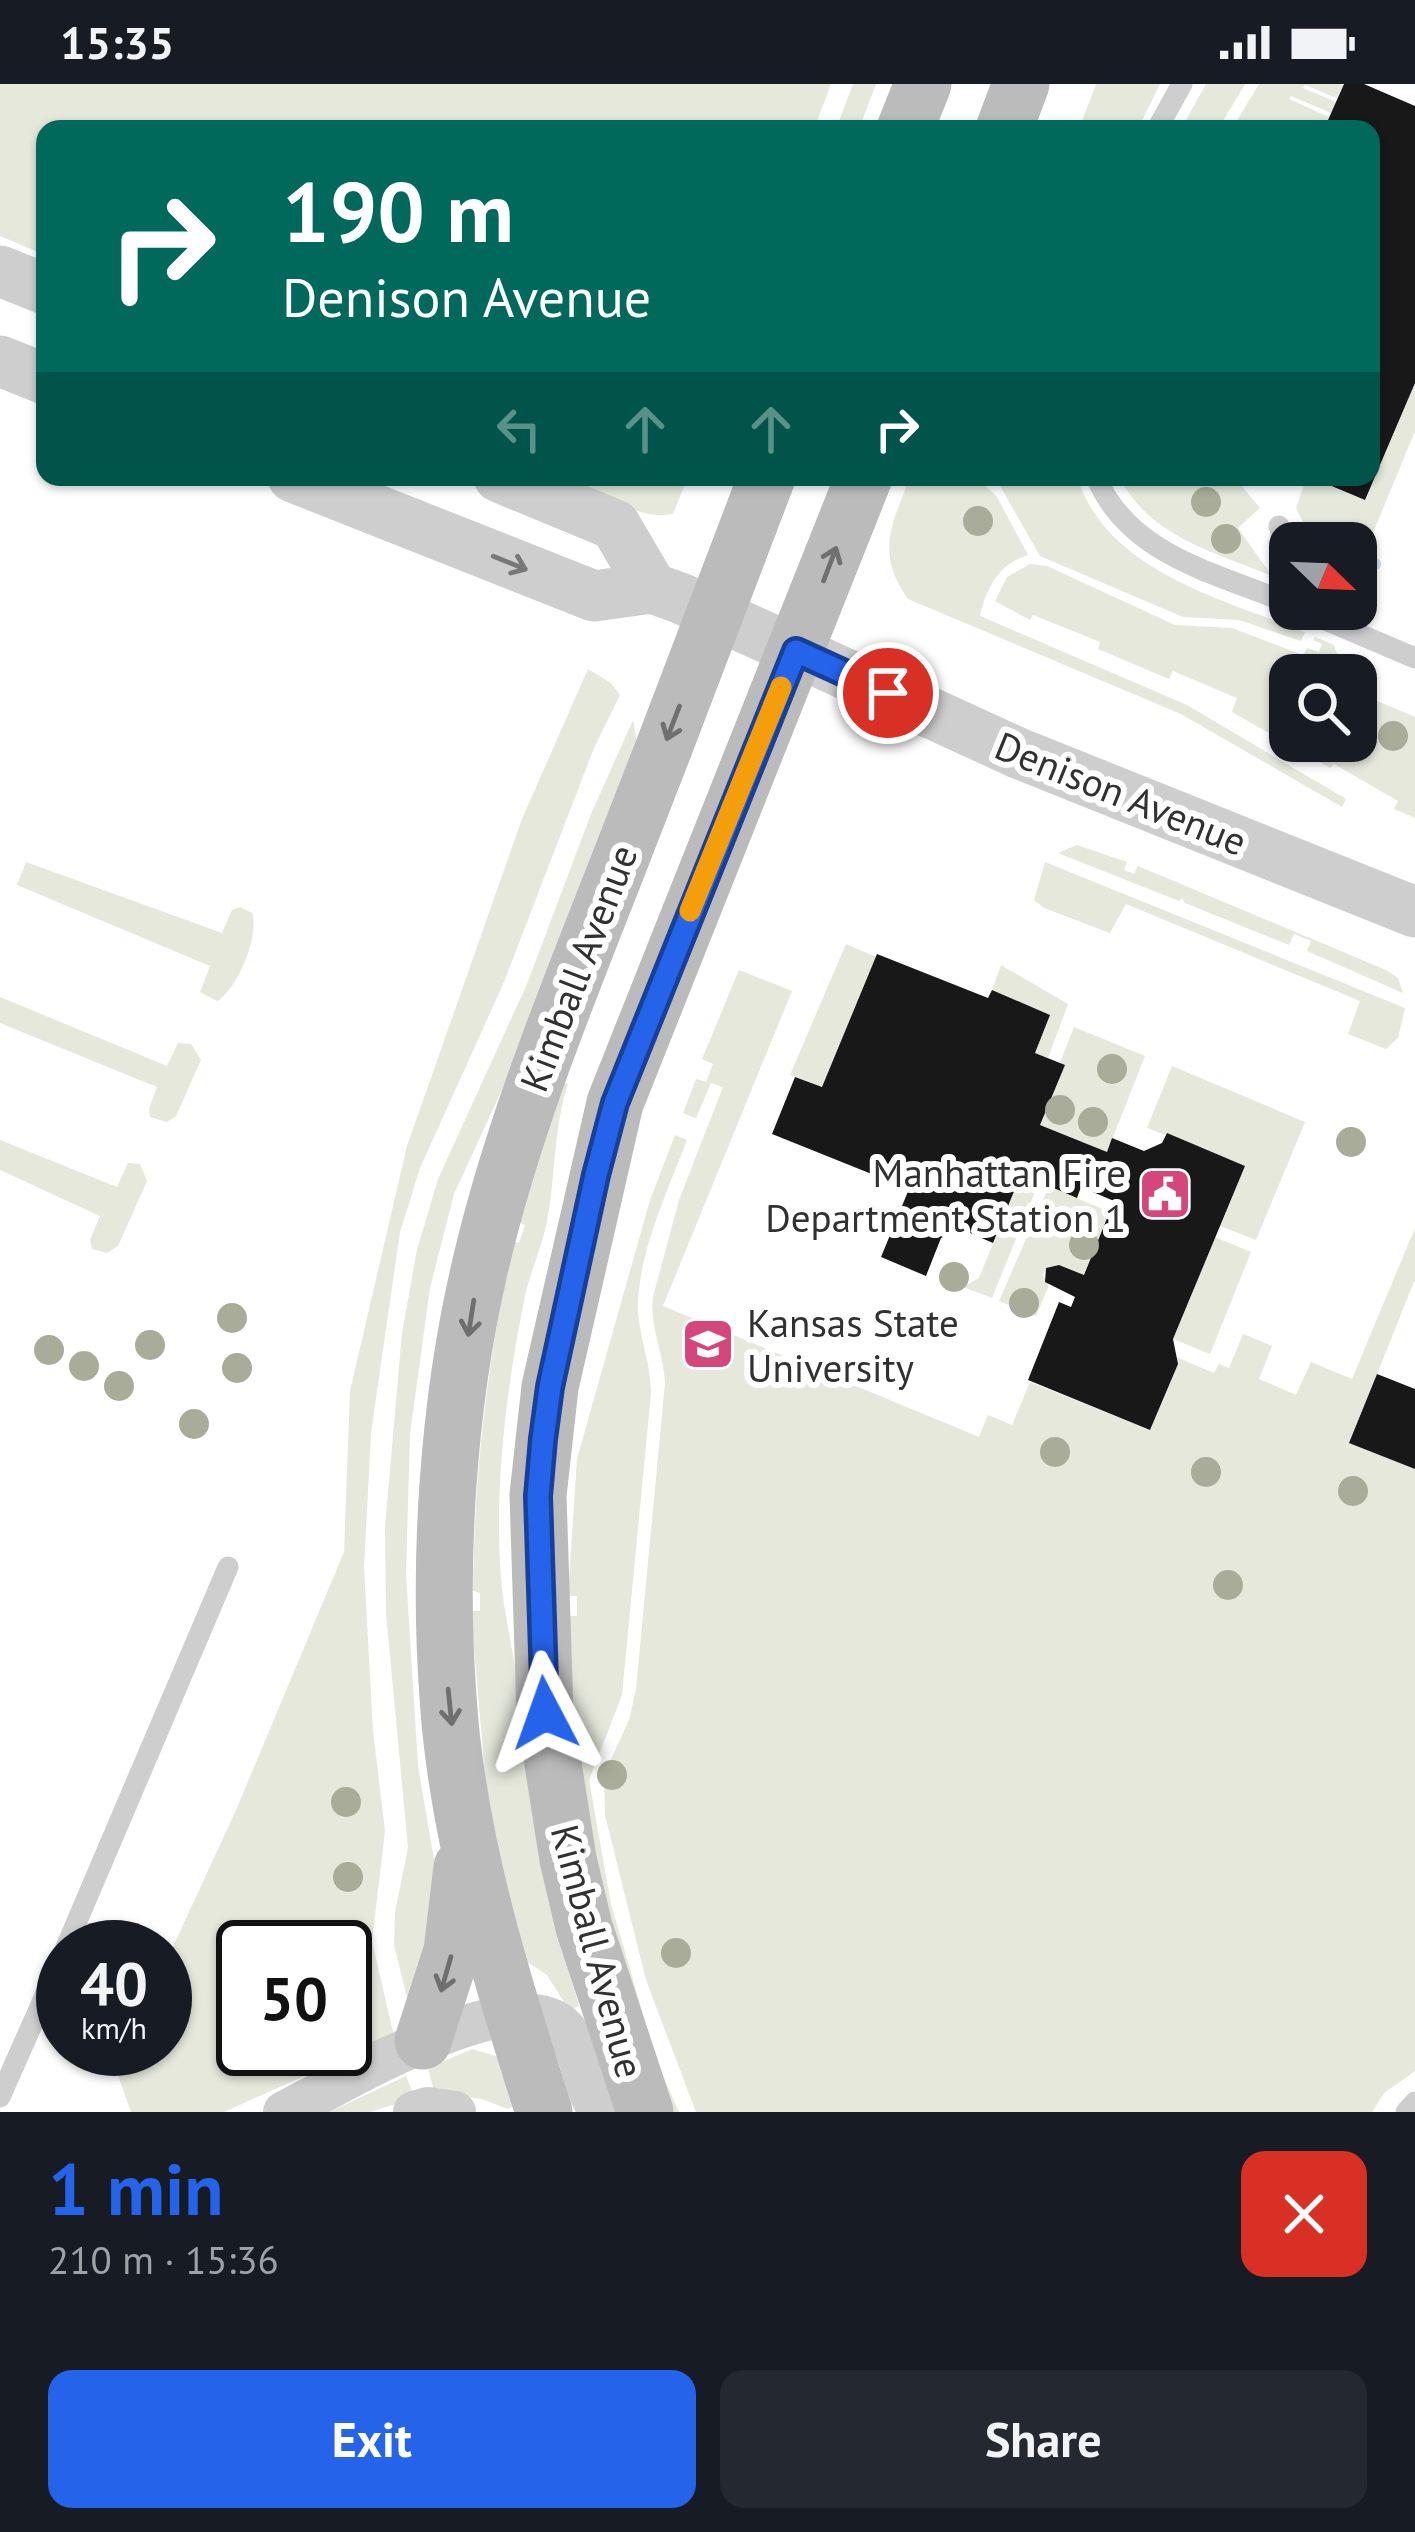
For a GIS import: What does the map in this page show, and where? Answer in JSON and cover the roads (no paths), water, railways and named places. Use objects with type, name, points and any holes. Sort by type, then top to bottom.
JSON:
[{"type":"main road","points":[[909,120],[923,84]]},
{"type":"main road","points":[[1007,120],[1021,84]]},
{"type":"main road","name":"Kimball Avenue","points":[[544,2112],[513,2013],[464,1820],[448,1699],[444,1587],[451,1470],[477,1276],[528,1092],[764,486]]},
{"type":"main road","name":"Kimball Avenue","points":[[645,2112],[584,1927],[555,1786],[540,1635],[538,1496],[543,1439],[550,1387],[615,1103],[860,486]]},
{"type":"main road","points":[[423,2042],[454,1941],[464,1820]]},
{"type":"street","points":[[0,271],[36,286]]},
{"type":"street","points":[[0,361],[36,375]]},
{"type":"street","name":"Denison Avenue","points":[[316,486],[594,596],[652,588],[1018,752],[1415,912]]},
{"type":"street","points":[[521,486],[615,525],[652,588]]},
{"type":"street","points":[[284,2112],[423,2042],[513,2013],[542,2014],[566,2029],[601,2112]]},
{"type":"street","points":[[414,2112],[428,2108],[455,2112]]},
{"type":"lane","points":[[1162,120],[1182,84]]},
{"type":"lane","points":[[1101,486],[1120,517],[1149,543],[1186,564],[1269,596]]},
{"type":"lane","points":[[1349,630],[1415,658]]},
{"type":"lane","points":[[78,1920],[228,1567]]},
{"type":"lane","points":[[0,2097],[36,2016]]},
{"type":"lane","points":[[1406,2112],[1415,2102]]},
{"type":"place","name":"Manhattan Fire Department Station 1","points":[[1165,1194]]},
{"type":"place","name":"Kansas State University","points":[[708,1344]]}]
